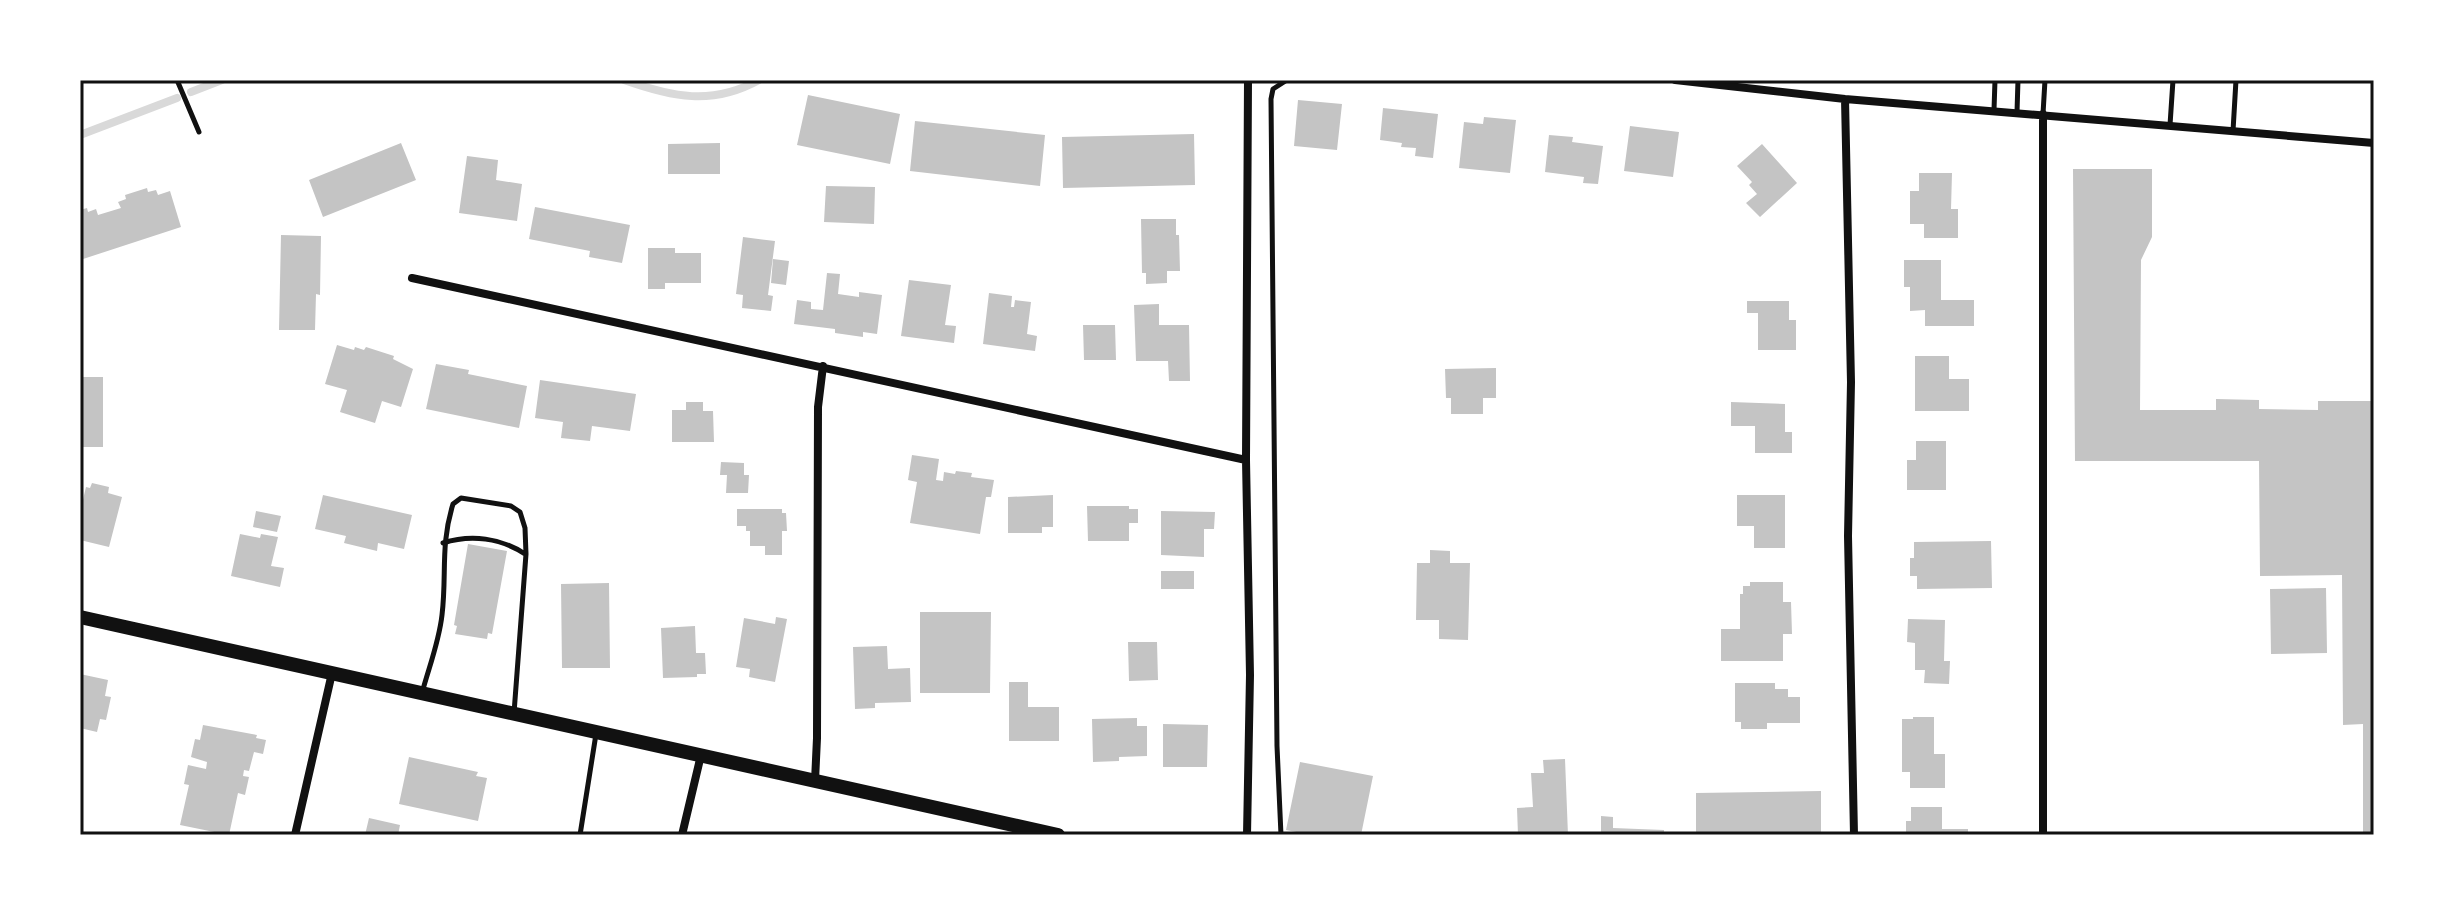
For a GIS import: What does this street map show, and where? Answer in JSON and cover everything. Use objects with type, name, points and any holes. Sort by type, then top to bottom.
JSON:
[{"type":"main road","points":[[80,617],[1058,835]]},
{"type":"street","points":[[1247,835],[1250,675],[1246,460],[1248,80]]},
{"type":"street","points":[[1675,80],[1845,99],[2374,143]]},
{"type":"street","points":[[1845,99],[1851,382],[1848,536],[1854,835]]},
{"type":"street","points":[[2043,114],[2043,835]]},
{"type":"street","points":[[412,278],[1246,460]]},
{"type":"street","points":[[815,781],[818,407],[823,366]]},
{"type":"street","points":[[295,835],[332,673]]},
{"type":"street","points":[[682,835],[701,755]]},
{"type":"lane","points":[[1994,110],[1995,80]]},
{"type":"lane","points":[[2017,112],[2018,80]]},
{"type":"lane","points":[[2043,114],[2045,80]]},
{"type":"lane","points":[[2170,125],[2173,80]]},
{"type":"lane","points":[[2233,131],[2236,80]]},
{"type":"lane","points":[[421,693],[439,636],[443,612],[443,543],[453,504],[461,498],[511,506],[520,512],[525,528],[526,554],[514,714]]},
{"type":"lane","points":[[443,543],[470,537],[513,546],[526,554]]},
{"type":"lane","points":[[580,835],[596,733]]},
{"type":"path","points":[[177,80],[199,132]]},
{"type":"path","points":[[1281,835],[1277,746],[1271,99],[1273,89],[1287,80]]},
{"type":"building","points":[[808,95],[900,114],[890,164],[797,145]]},
{"type":"building","points":[[1298,100],[1342,104],[1337,150],[1294,146]]},
{"type":"building","points":[[1383,108],[1438,114],[1433,158],[1415,156],[1416,148],[1401,147],[1402,143],[1380,140]]},
{"type":"building","points":[[1484,117],[1516,120],[1510,173],[1459,168],[1464,122],[1483,124]]},
{"type":"building","points":[[915,121],[1045,135],[1040,186],[910,171]]},
{"type":"building","points":[[1630,126],[1679,132],[1673,177],[1624,171]]},
{"type":"building","points":[[1194,134],[1195,185],[1063,188],[1062,137]]},
{"type":"building","points":[[1549,135],[1573,137],[1572,142],[1603,146],[1598,184],[1583,183],[1584,177],[1545,172]]},
{"type":"building","points":[[401,143],[416,180],[323,217],[309,180]]},
{"type":"building","points":[[720,143],[720,174],[668,174],[668,144]]},
{"type":"building","points":[[1762,144],[1797,183],[1760,217],[1746,203],[1757,194],[1749,185],[1752,182],[1737,166]]},
{"type":"building","points":[[467,156],[498,160],[496,180],[522,184],[517,221],[459,213]]},
{"type":"building","points":[[2073,169],[2152,169],[2152,237],[2141,260],[2140,410],[2216,410],[2216,399],[2259,400],[2259,409],[2318,410],[2318,401],[2374,401],[2374,835],[2363,835],[2363,724],[2343,725],[2342,575],[2260,576],[2259,461],[2075,461]]},
{"type":"building","points":[[1919,173],[1952,173],[1951,209],[1958,209],[1958,238],[1924,238],[1924,224],[1910,224],[1910,191],[1919,191]]},
{"type":"building","points":[[826,186],[875,187],[874,224],[824,222]]},
{"type":"building","points":[[147,188],[148,192],[156,190],[158,195],[170,191],[181,227],[80,260],[80,210],[87,208],[88,212],[96,209],[98,215],[121,208],[118,202],[126,199],[125,195]]},
{"type":"building","points":[[535,207],[630,225],[622,263],[589,257],[590,251],[529,239]]},
{"type":"building","points":[[1141,219],[1176,219],[1180,271],[1167,271],[1167,283],[1146,284],[1146,273],[1142,273]]},
{"type":"building","points":[[281,235],[321,236],[320,295],[316,294],[315,330],[279,330]]},
{"type":"building","points":[[743,237],[775,241],[768,295],[773,296],[771,311],[742,308],[743,295],[736,294]]},
{"type":"building","points":[[648,248],[675,248],[675,253],[701,253],[701,283],[665,283],[665,289],[648,289]]},
{"type":"building","points":[[773,259],[789,261],[786,285],[771,283]]},
{"type":"building","points":[[1904,260],[1941,260],[1941,300],[1974,300],[1974,326],[1925,326],[1925,310],[1910,311],[1910,287],[1904,287]]},
{"type":"building","points":[[827,273],[840,274],[838,294],[859,297],[859,292],[882,295],[877,334],[863,332],[863,337],[835,333],[835,329],[794,324],[797,300],[811,302],[811,309],[823,310]]},
{"type":"building","points":[[909,280],[951,285],[945,325],[956,326],[954,343],[901,336]]},
{"type":"building","points":[[989,293],[1012,296],[1011,307],[1014,307],[1015,300],[1031,302],[1027,334],[1037,336],[1035,351],[983,344]]},
{"type":"building","points":[[1747,301],[1789,301],[1789,320],[1796,320],[1796,350],[1758,350],[1758,313],[1747,313]]},
{"type":"building","points":[[1159,304],[1159,325],[1189,325],[1190,381],[1169,381],[1168,361],[1136,361],[1134,305]]},
{"type":"building","points":[[1083,325],[1115,325],[1116,360],[1084,360]]},
{"type":"building","points":[[337,345],[354,350],[355,347],[364,350],[366,347],[394,356],[393,359],[413,369],[401,407],[382,401],[375,423],[340,412],[347,390],[325,384]]},
{"type":"building","points":[[1915,356],[1949,356],[1949,379],[1969,379],[1969,411],[1915,411]]},
{"type":"building","points":[[436,364],[527,386],[519,428],[426,409]]},
{"type":"building","points":[[1496,368],[1496,398],[1483,398],[1483,414],[1451,414],[1451,398],[1446,398],[1445,369]]},
{"type":"building","points":[[80,377],[103,377],[103,447],[80,447]]},
{"type":"building","points":[[540,380],[636,394],[630,431],[592,426],[590,441],[561,438],[563,422],[535,418]]},
{"type":"building","points":[[686,402],[703,402],[703,411],[713,411],[714,442],[672,442],[672,410],[686,410]]},
{"type":"building","points":[[1731,402],[1785,404],[1785,432],[1792,432],[1792,453],[1755,453],[1755,426],[1731,426]]},
{"type":"building","points":[[1916,441],[1946,441],[1946,490],[1907,490],[1907,460],[1916,460]]},
{"type":"building","points":[[912,455],[939,459],[936,480],[943,481],[944,472],[955,474],[956,471],[994,480],[991,497],[986,497],[980,534],[910,523],[917,482],[908,480]]},
{"type":"building","points":[[721,462],[744,463],[744,475],[749,475],[748,493],[726,493],[727,475],[720,475]]},
{"type":"building","points":[[92,483],[109,487],[108,493],[122,497],[109,547],[80,540],[80,512],[86,487],[90,488]]},
{"type":"building","points":[[323,495],[412,515],[404,549],[378,543],[377,551],[344,543],[346,536],[315,529]]},
{"type":"building","points":[[1053,495],[1053,527],[1042,527],[1042,533],[1008,533],[1008,497]]},
{"type":"building","points":[[1737,495],[1785,495],[1785,548],[1754,548],[1754,526],[1737,526]]},
{"type":"building","points":[[1087,506],[1129,506],[1129,509],[1138,509],[1138,523],[1129,523],[1129,541],[1088,541]]},
{"type":"building","points":[[737,509],[782,509],[782,513],[786,513],[787,531],[782,531],[782,555],[765,555],[765,546],[750,546],[750,531],[746,531],[746,526],[737,526]]},
{"type":"building","points":[[256,511],[281,516],[277,532],[253,527]]},
{"type":"building","points":[[1161,511],[1215,512],[1214,529],[1204,529],[1204,557],[1161,555]]},
{"type":"building","points":[[240,534],[260,538],[261,534],[278,537],[271,566],[284,568],[280,587],[231,576]]},
{"type":"building","points":[[1991,541],[1992,588],[1917,589],[1917,576],[1910,576],[1914,542]]},
{"type":"building","points":[[468,544],[507,551],[492,634],[488,633],[487,639],[455,634]]},
{"type":"building","points":[[1430,550],[1450,551],[1450,563],[1470,563],[1468,640],[1439,639],[1439,620],[1416,620],[1417,563],[1430,563]]},
{"type":"building","points":[[1161,571],[1194,571],[1194,589],[1161,589]]},
{"type":"building","points":[[1750,582],[1783,582],[1783,602],[1791,602],[1792,634],[1783,634],[1783,661],[1721,661],[1721,629],[1740,629],[1740,594],[1743,594],[1743,586],[1750,586]]},
{"type":"building","points":[[609,583],[610,668],[562,668],[561,584]]},
{"type":"building","points":[[2326,588],[2327,653],[2271,654],[2270,589]]},
{"type":"building","points":[[920,612],[991,612],[990,693],[920,693]]},
{"type":"building","points":[[776,617],[787,619],[775,682],[749,677],[750,669],[736,667],[744,618],[775,624]]},
{"type":"building","points":[[1908,619],[1945,620],[1944,661],[1950,661],[1949,684],[1924,683],[1925,670],[1915,670],[1915,643],[1907,642]]},
{"type":"building","points":[[695,626],[696,653],[705,653],[706,674],[663,678],[661,628]]},
{"type":"building","points":[[1128,642],[1157,642],[1158,680],[1129,681]]},
{"type":"building","points":[[887,646],[888,669],[910,668],[911,702],[875,703],[875,708],[855,709],[853,647]]},
{"type":"building","points":[[80,674],[108,680],[105,696],[111,697],[106,720],[100,719],[97,732],[80,728]]},
{"type":"building","points":[[1009,682],[1028,682],[1028,707],[1059,707],[1059,741],[1009,741]]},
{"type":"building","points":[[1735,683],[1775,683],[1775,689],[1788,689],[1788,697],[1800,697],[1800,723],[1767,723],[1767,729],[1741,729],[1741,722],[1735,722]]},
{"type":"building","points":[[1934,717],[1934,754],[1945,754],[1945,788],[1910,788],[1910,772],[1902,772],[1902,719]]},
{"type":"building","points":[[1137,718],[1137,726],[1147,726],[1147,756],[1093,762],[1092,719]]},
{"type":"building","points":[[1163,724],[1208,725],[1207,767],[1163,767]]},
{"type":"building","points":[[203,725],[257,735],[256,738],[266,740],[263,754],[254,752],[249,771],[244,770],[243,776],[249,777],[245,795],[238,793],[229,835],[180,825],[189,785],[184,784],[188,765],[206,769],[207,762],[191,757],[195,739],[200,740]]},
{"type":"building","points":[[409,757],[478,772],[476,776],[487,778],[478,821],[399,804]]},
{"type":"building","points":[[1565,759],[1568,835],[1518,835],[1517,808],[1533,807],[1531,773],[1544,773],[1543,760]]},
{"type":"building","points":[[1300,762],[1373,776],[1361,835],[1312,835],[1286,830]]},
{"type":"building","points":[[1821,791],[1821,835],[1696,835],[1696,793]]},
{"type":"building","points":[[1911,807],[1942,807],[1942,829],[1968,829],[1968,835],[1906,834],[1906,821],[1911,821]]},
{"type":"building","points":[[1601,816],[1613,817],[1613,828],[1664,830],[1664,835],[1601,835]]},
{"type":"building","points":[[369,818],[400,825],[398,835],[365,835]]},
{"type":"waterway","points":[[191,92],[222,80]]},
{"type":"waterway","points":[[624,80],[659,91],[692,96],[725,93],[759,80]]},
{"type":"waterway","points":[[80,135],[177,98]]}]
